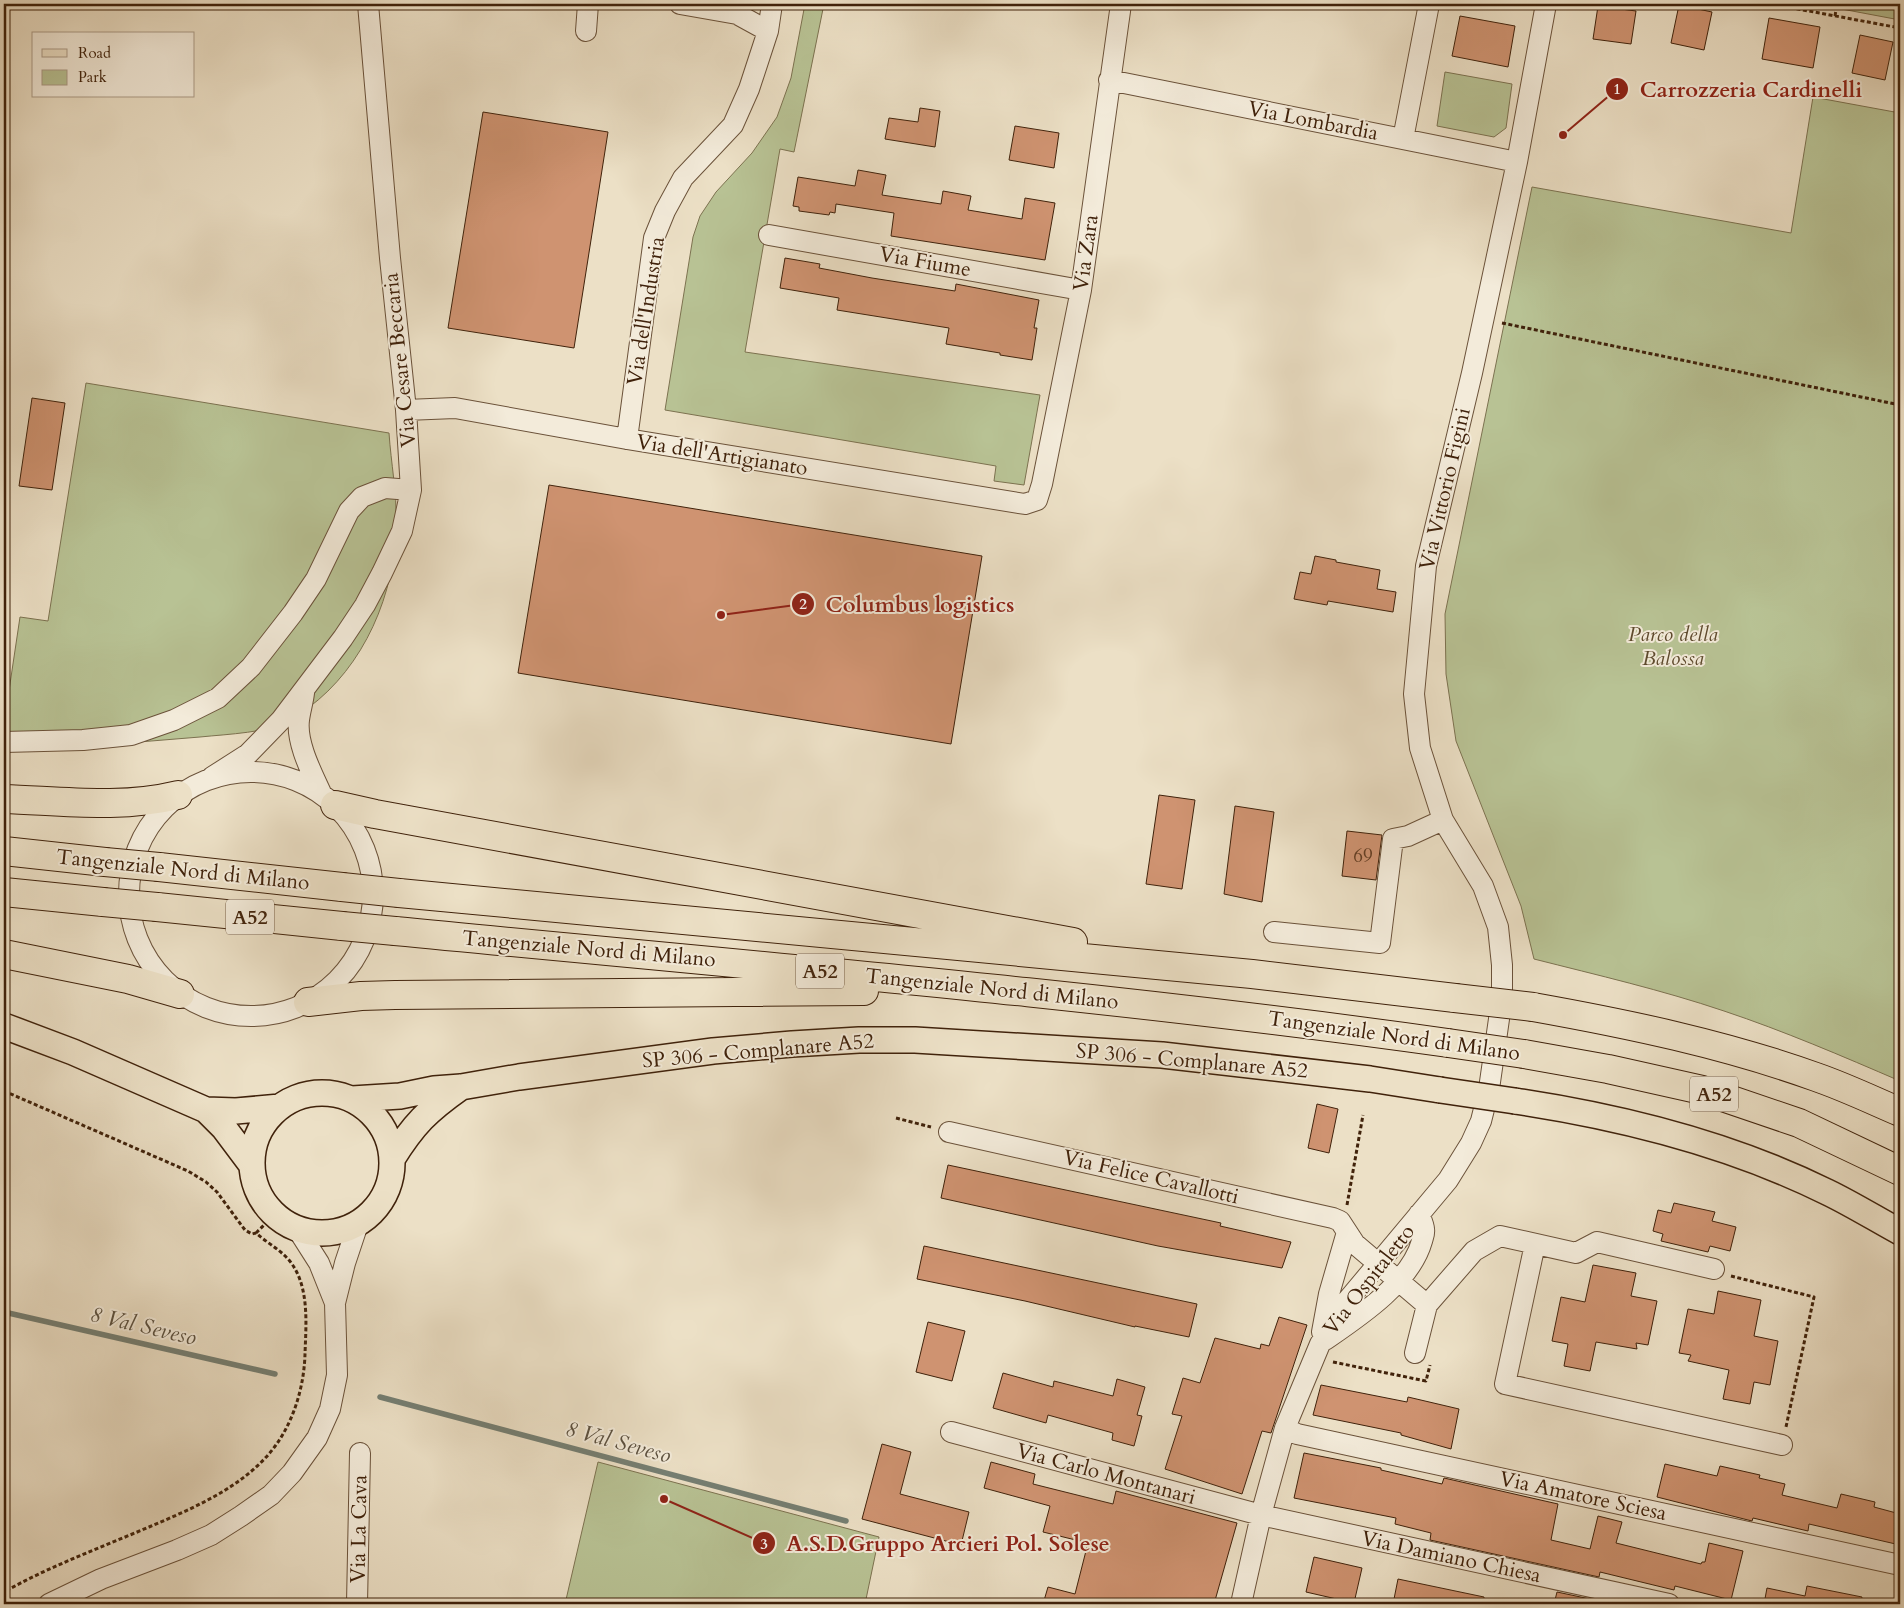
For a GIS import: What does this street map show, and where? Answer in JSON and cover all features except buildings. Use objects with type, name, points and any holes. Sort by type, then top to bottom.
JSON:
[{"type":"highway","points":[[4,799],[118,804],[154,801],[178,795]]},
{"type":"highway","points":[[328,799],[375,814],[1252,974]]},
{"type":"highway","name":"Tangenziale Nord di Milano","points":[[4,851],[342,887],[1252,974],[1533,1007],[1618,1022],[1714,1045],[1816,1077],[1900,1112]]},
{"type":"highway","name":"Tangenziale Nord di Milano","points":[[4,892],[1012,990],[1298,1023],[1524,1054],[1608,1069],[1702,1090],[1799,1123],[1900,1171]]},
{"type":"highway","points":[[4,954],[128,979],[180,994]]},
{"type":"highway","points":[[308,1002],[361,996],[396,995],[1012,990]]},
{"type":"main road","points":[[4,1026],[73,1052],[206,1110],[236,1111],[280,1107]]},
{"type":"main road","name":"SP 306 - Complanare A52","points":[[352,1099],[400,1096],[434,1089],[460,1087],[519,1077],[713,1051],[859,1040],[916,1040],[1162,1055],[1370,1079],[1515,1101],[1634,1124],[1704,1142],[1762,1164],[1826,1192],[1900,1232]]},
{"type":"main road","points":[[392,1159],[408,1134],[426,1114],[460,1087]]},
{"type":"main road","points":[[315,1093],[328,1093],[352,1099],[363,1106],[380,1124],[387,1135],[392,1159],[392,1172],[384,1196],[373,1212],[358,1224],[341,1231],[323,1234],[298,1230],[285,1224],[264,1204],[257,1192],[253,1178],[252,1151],[262,1126],[280,1107],[290,1100],[315,1093]]},
{"type":"main road","points":[[206,1110],[224,1128],[251,1164]]},
{"type":"street","name":"Via Cesare Beccaria","points":[[212,778],[248,754],[281,720],[354,621],[378,581],[402,531],[412,490],[368,4]]},
{"type":"street","points":[[586,31],[588,4]]},
{"type":"street","points":[[680,4],[738,14],[768,31]]},
{"type":"street","name":"Via dell'Industria","points":[[627,439],[654,238],[665,211],[683,178],[733,126],[749,88],[768,31],[772,4]]},
{"type":"street","name":"Via Zara","points":[[1036,500],[1042,484],[1081,290],[1121,4]]},
{"type":"street","points":[[1403,139],[1428,4]]},
{"type":"street","name":"Via Vittorio Figini","points":[[1502,964],[1498,927],[1483,886],[1443,820],[1420,748],[1414,694],[1426,566],[1517,162],[1546,4]]},
{"type":"street","name":"Via Lombardia","points":[[1109,80],[1517,162]]},
{"type":"street","name":"Via Fiume","points":[[769,235],[1081,290]]},
{"type":"street","name":"Via dell'Artigianato","points":[[406,410],[455,408],[627,439],[1025,504],[1036,500]]},
{"type":"street","points":[[4,742],[83,740],[131,735],[174,720],[218,698],[251,667],[293,613],[316,579],[349,512],[362,497],[385,488],[412,490]]},
{"type":"street","name":"Via Cesare Beccaria","points":[[305,688],[298,722],[301,741],[309,767],[328,799]]},
{"type":"street","points":[[250,771],[287,776],[304,783],[328,799],[348,819],[360,837],[368,857],[372,877],[372,906],[364,940],[354,959],[326,991],[308,1002],[279,1013],[264,1016],[233,1015],[211,1009],[180,994],[156,972],[138,941],[132,924],[129,888],[133,861],[143,836],[159,814],[178,795],[212,778],[230,773],[250,771]]},
{"type":"street","points":[[1274,932],[1380,943],[1393,839],[1408,836],[1443,820]]},
{"type":"street","name":"Via Ospitaletto","points":[[1241,1604],[1261,1515],[1285,1428],[1316,1351],[1346,1302],[1460,1162],[1481,1121],[1489,1089],[1499,1026],[1502,998],[1502,964]]},
{"type":"street","name":"Via Felice Cavallotti","points":[[949,1132],[1333,1218],[1344,1227]]},
{"type":"street","points":[[1316,1351],[1399,1281],[1419,1250],[1424,1230],[1419,1214]]},
{"type":"street","points":[[49,1604],[101,1579],[211,1535],[271,1494],[292,1473],[317,1438],[330,1409],[337,1375],[335,1302],[358,1224]]},
{"type":"street","points":[[1344,1227],[1355,1244],[1427,1305]]},
{"type":"street","points":[[1316,1351],[1344,1227]]},
{"type":"street","points":[[298,1230],[319,1263],[335,1302]]},
{"type":"street","points":[[1415,1353],[1427,1305],[1474,1250],[1500,1236],[1576,1253],[1597,1242],[1714,1269]]},
{"type":"street","points":[[1535,1244],[1505,1384],[1782,1445]]},
{"type":"street","name":"Via Amatore Sciesa","points":[[1285,1428],[1297,1434],[1891,1563]]},
{"type":"street","name":"Via Carlo Montanari","points":[[952,1432],[1261,1515]]},
{"type":"street","name":"Via La Cava","points":[[357,1604],[360,1453]]},
{"type":"street","name":"Via Damiano Chiesa","points":[[1261,1515],[1616,1599],[1669,1604]]},
{"type":"path","points":[[1771,4],[1900,28]]},
{"type":"path","points":[[1835,16],[1837,4]]},
{"type":"path","points":[[1483,319],[1900,405]]},
{"type":"path","points":[[4,1092],[188,1171],[206,1182],[218,1192],[244,1230],[252,1234],[256,1233],[295,1268],[300,1280],[306,1314],[305,1359],[301,1386],[294,1410],[286,1427],[268,1454],[245,1476],[213,1497],[172,1517],[42,1573],[4,1592]]},
{"type":"path","points":[[1344,1227],[1363,1115]]},
{"type":"path","points":[[896,1118],[949,1132]]},
{"type":"path","points":[[256,1233],[274,1215]]},
{"type":"path","points":[[1714,1269],[1724,1274],[1814,1297],[1782,1445]]},
{"type":"path","points":[[1316,1351],[1426,1381],[1430,1363],[1415,1353]]},
{"type":"green space","points":[[805,4],[824,4],[794,152],[780,149],[745,352],[1040,395],[1024,485],[994,481],[996,466],[665,410],[693,237],[700,216],[716,192],[752,153],[777,117],[791,78]]},
{"type":"green space","points":[[1815,4],[1900,4],[1900,20]]},
{"type":"green space","points":[[1445,72],[1512,84],[1506,128],[1494,137],[1437,126]]},
{"type":"green space","name":"Parco della Balossa","points":[[1813,97],[1900,113],[1900,1081],[1791,1035],[1701,1003],[1534,959],[1521,906],[1456,741],[1446,674],[1445,614],[1532,187],[1791,233]]},
{"type":"green space","points":[[86,383],[389,433],[395,489],[396,523],[395,549],[383,601],[373,626],[345,672],[328,691],[293,720],[272,728],[235,734],[4,751],[4,724],[20,617],[48,621]]},
{"type":"green space","points":[[598,1462],[879,1537],[865,1604],[565,1604]]},
{"type":"waterway","name":"8 Val Seveso","points":[[4,1312],[275,1374]]},
{"type":"waterway","name":"8 Val Seveso","points":[[380,1397],[846,1521]]},
{"type":"place","name":"Carrozzeria Cardinelli","points":[[1563,135]]},
{"type":"place","name":"Columbus logistics","points":[[721,615]]},
{"type":"place","name":"A.S.D.Gruppo Arcieri Pol. Solese","points":[[664,1499]]}]
